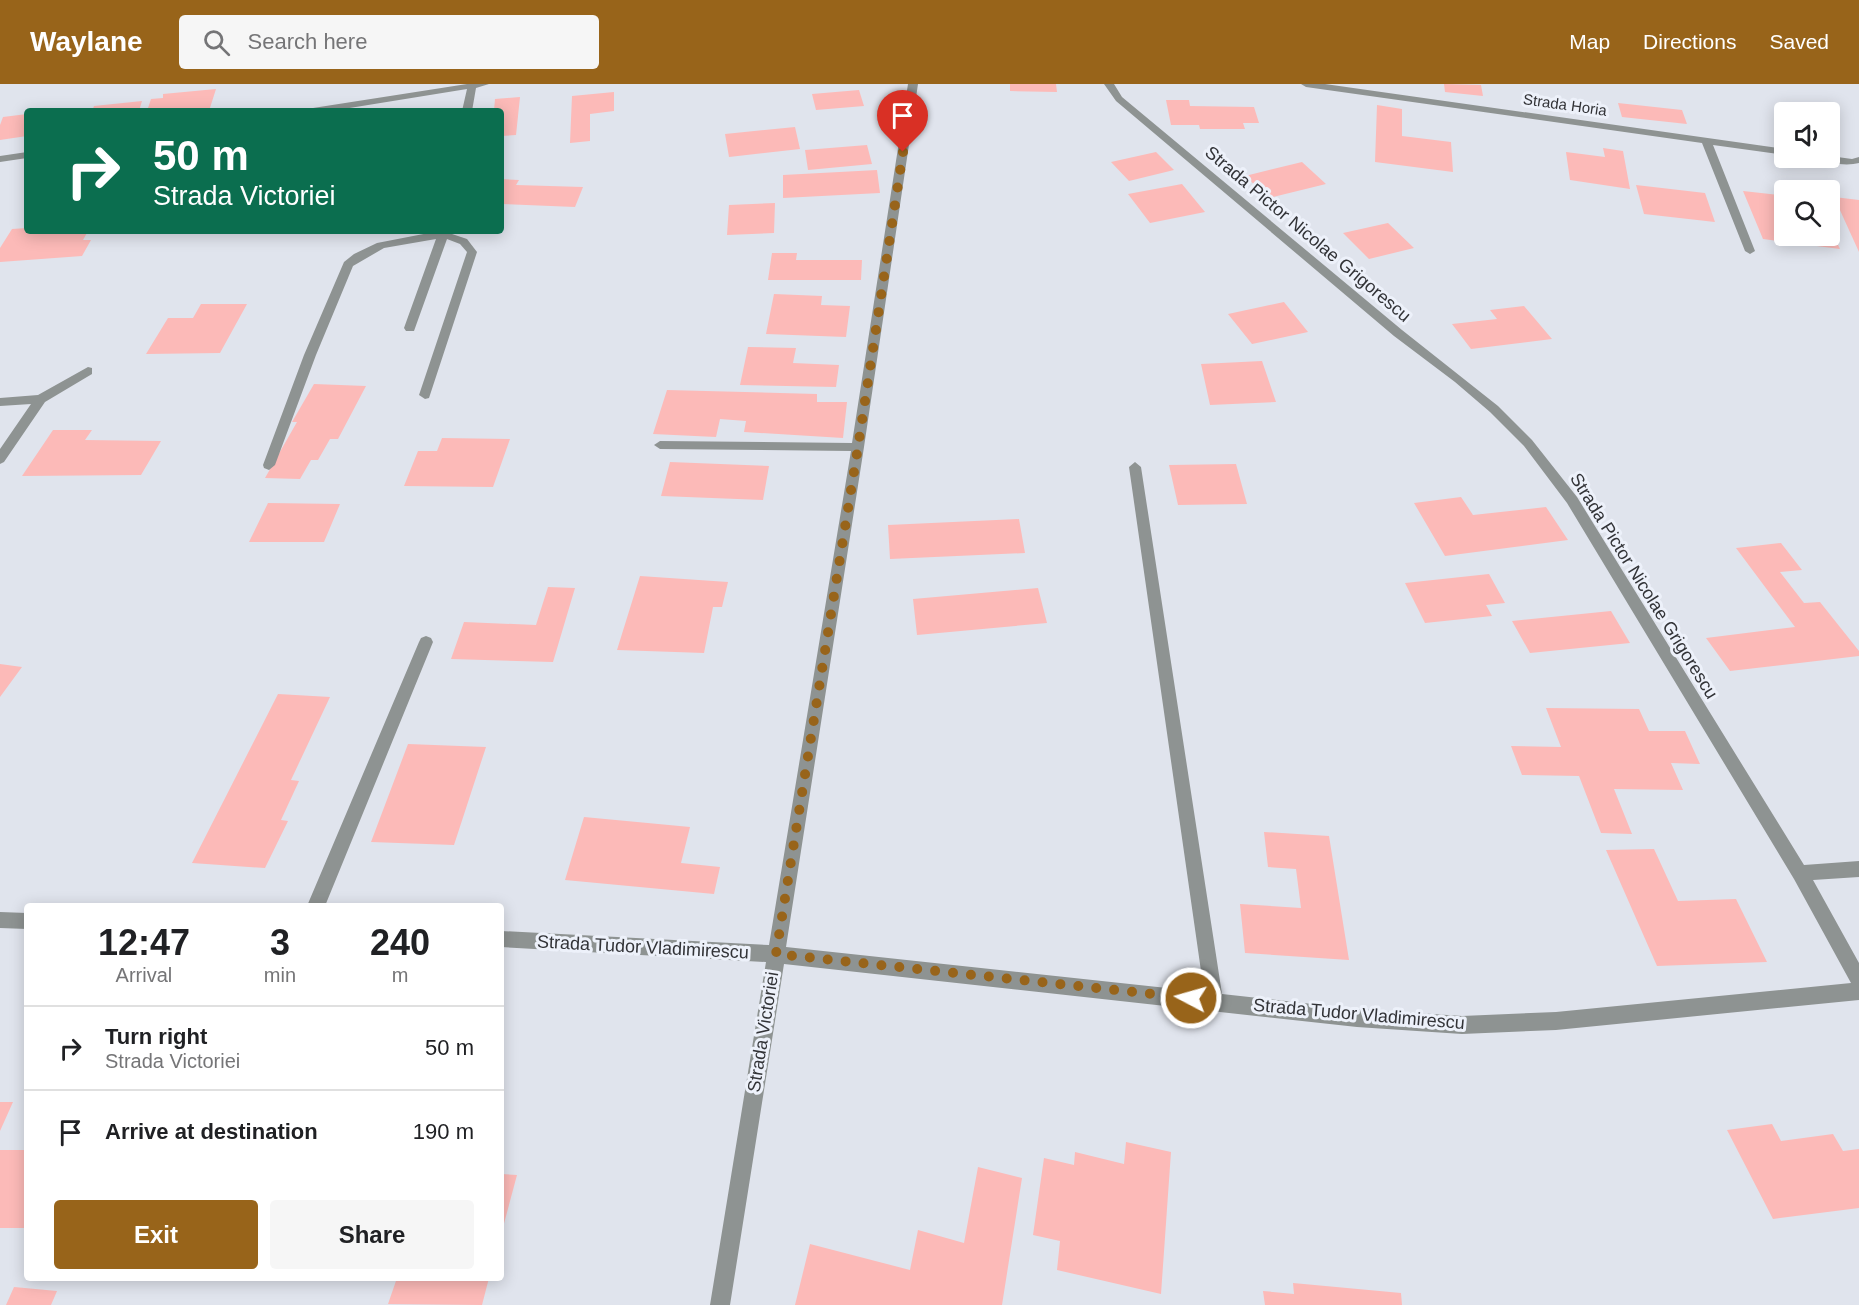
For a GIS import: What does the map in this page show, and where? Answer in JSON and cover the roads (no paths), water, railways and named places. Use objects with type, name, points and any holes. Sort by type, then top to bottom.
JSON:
[{"type":"street","points":[[332,108],[484,84]]},
{"type":"street","name":"Strada Victoriei","points":[[720,1305],[858,447],[913,84]]},
{"type":"street","name":"Strada Pictor Nicolae Grigorescu","points":[[1109,84],[1119,99],[1398,333],[1459,379],[1528,443],[1572,500],[1800,873],[1859,980]]},
{"type":"street","name":"Strada Horia","points":[[1306,84],[1774,150]]},
{"type":"street","points":[[468,108],[472,86]]},
{"type":"street","points":[[1706,140],[1750,251]]},
{"type":"street","points":[[0,159],[24,155]]},
{"type":"street","points":[[1840,161],[1857,164]]},
{"type":"street","points":[[269,465],[310,355],[348,264],[359,254],[374,247],[438,234]]},
{"type":"street","points":[[410,328],[443,234]]},
{"type":"street","points":[[425,395],[472,252],[467,243],[446,234]]},
{"type":"street","points":[[0,402],[40,399],[88,371]]},
{"type":"street","points":[[0,459],[40,399]]},
{"type":"street","points":[[660,445],[858,447]]},
{"type":"street","points":[[1135,467],[1214,1001]]},
{"type":"street","points":[[317,903],[426,642]]},
{"type":"street","points":[[1800,873],[1859,869]]},
{"type":"street","points":[[0,920],[24,921]]},
{"type":"street","name":"Strada Tudor Vladimirescu","points":[[504,939],[776,954],[1357,1018],[1462,1025],[1556,1021],[1859,991]]}]
